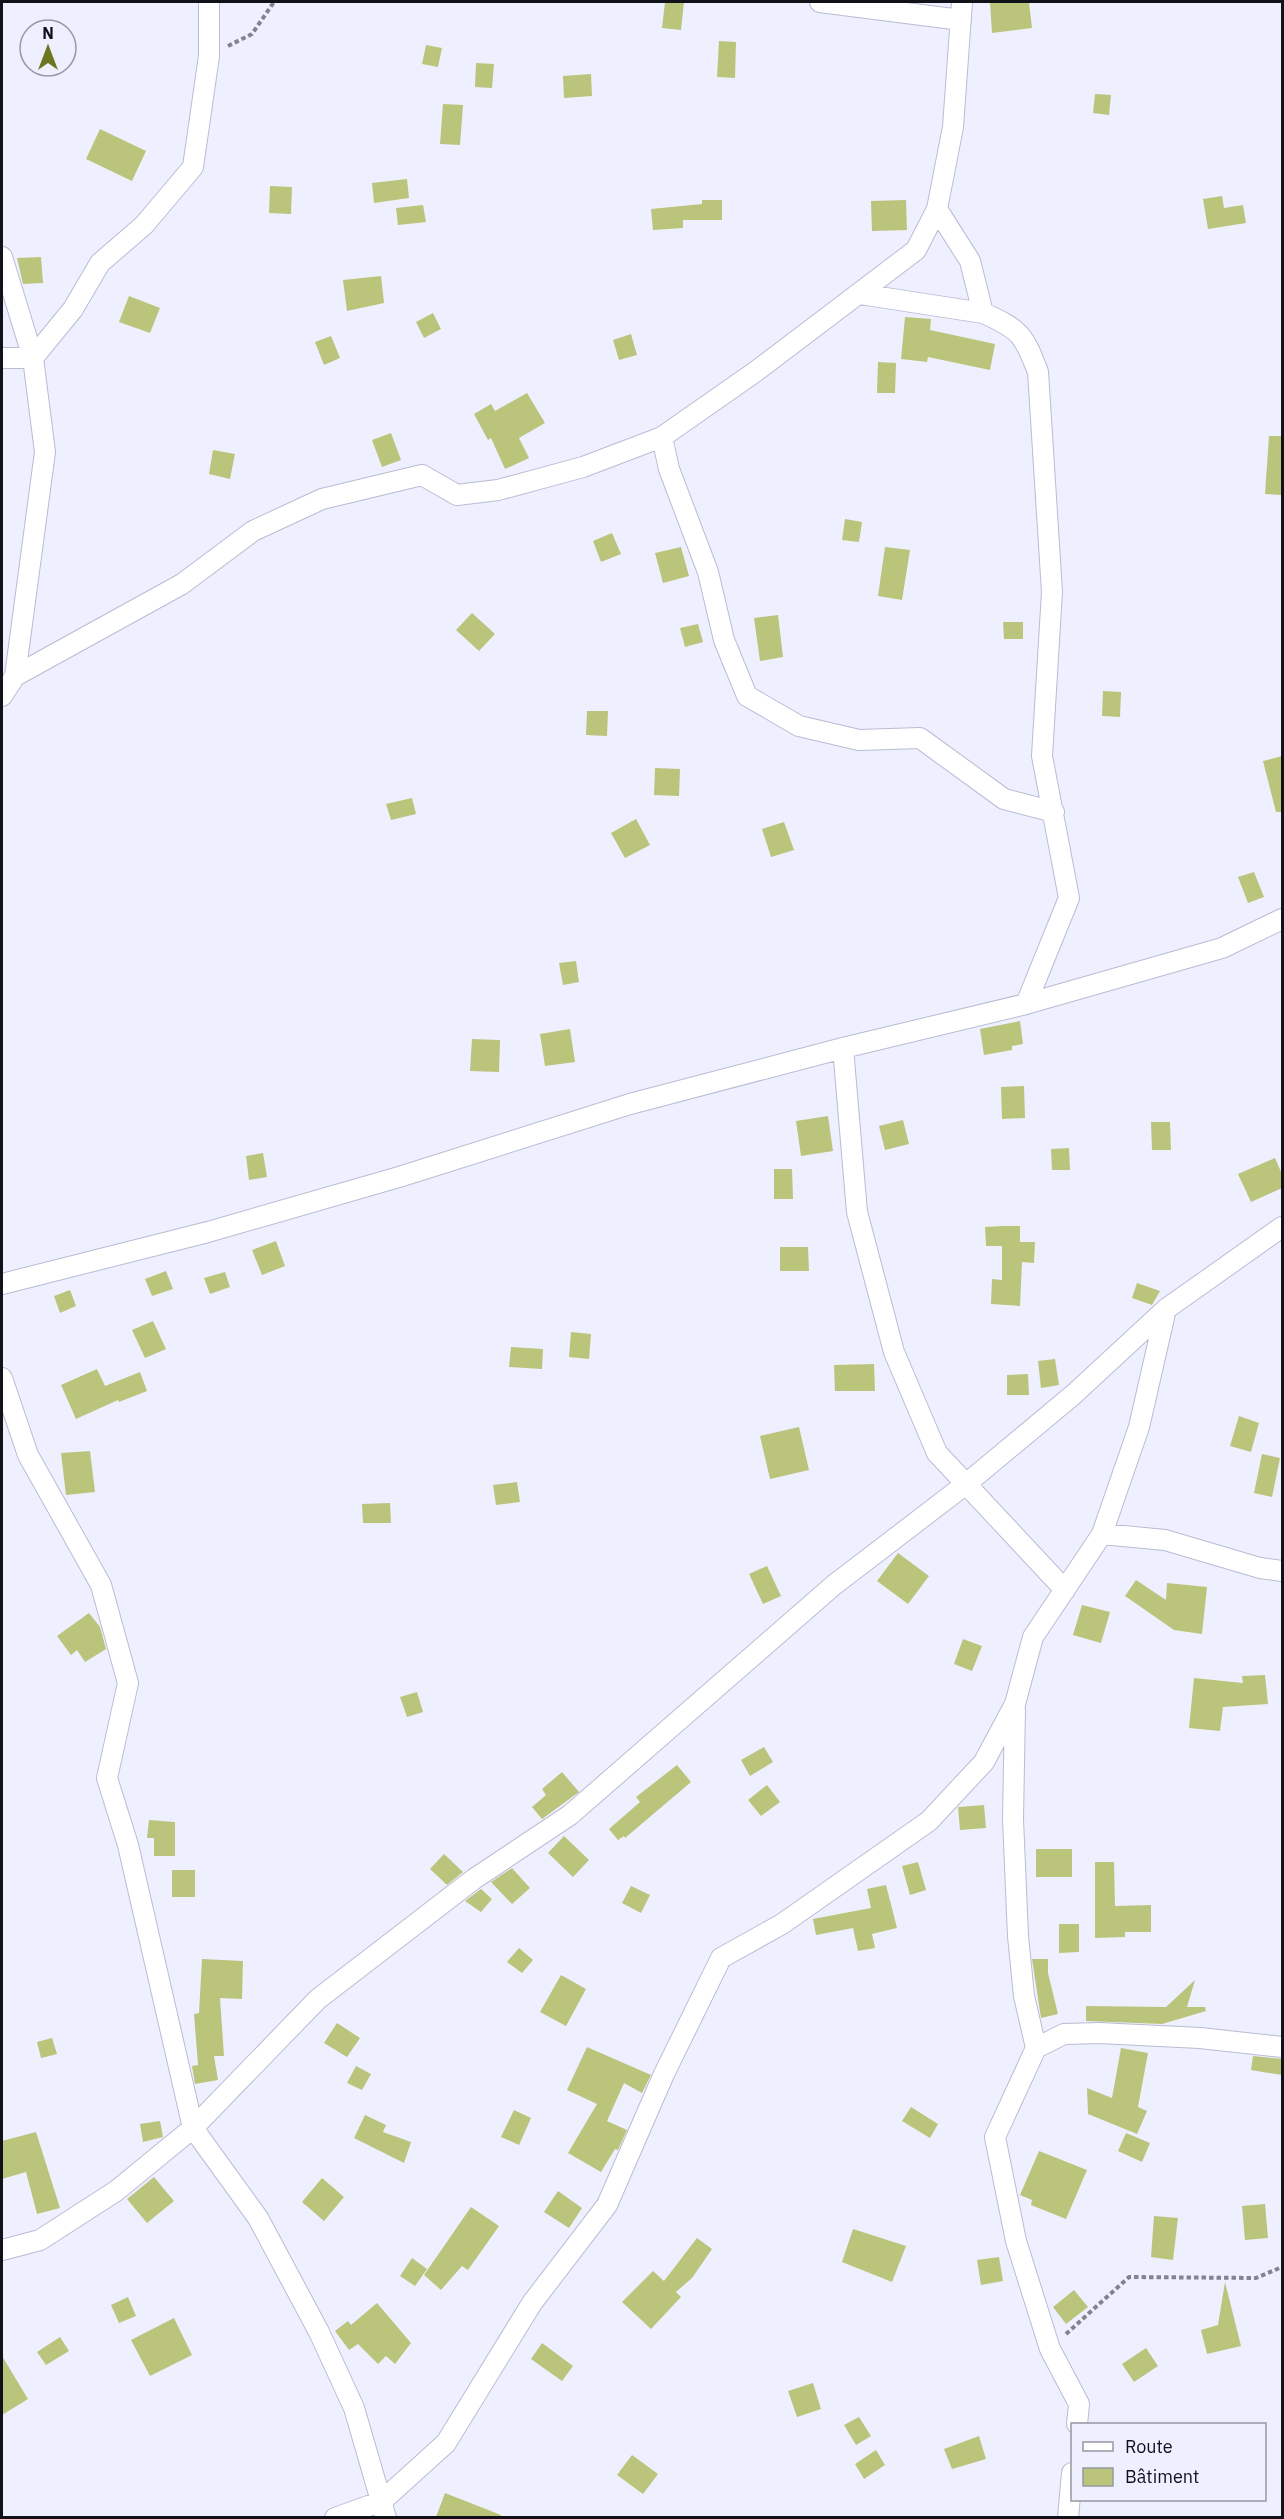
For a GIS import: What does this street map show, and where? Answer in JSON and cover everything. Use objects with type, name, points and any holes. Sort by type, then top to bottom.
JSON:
[{"type":"street","points":[[33,358],[72,309],[100,263],[144,225],[193,167],[209,56],[209,2]]},
{"type":"street","points":[[15,676],[182,584],[253,531],[322,499],[422,475],[457,495],[498,490],[583,467],[662,437],[755,372],[835,309],[860,294],[916,250],[937,209],[952,127],[961,11],[820,2]]},
{"type":"street","points":[[937,209],[970,261],[983,314]]},
{"type":"street","points":[[2,257],[33,358],[45,452],[15,676],[2,696]]},
{"type":"street","points":[[860,294],[983,314],[1012,325],[1028,346],[1038,372],[1052,592],[1041,756],[1054,812],[1069,898],[1026,1004]]},
{"type":"street","points":[[2,358],[33,358]]},
{"type":"street","points":[[662,437],[669,469],[708,572],[724,640],[747,696],[799,726],[859,740],[921,738],[1004,799],[1054,812]]},
{"type":"street","points":[[2,1284],[208,1232],[399,1177],[630,1104],[843,1048],[1026,1004],[1221,948],[1282,919]]},
{"type":"street","points":[[843,1048],[857,1212],[894,1352],[936,1453],[1065,1590]]},
{"type":"street","points":[[2,2250],[40,2240],[116,2191],[193,2128],[318,1999],[474,1879],[570,1815],[834,1585],[966,1484],[1072,1395],[1166,1310],[1282,1227]]},
{"type":"street","points":[[335,2517],[384,2509],[446,2443],[532,2303],[607,2205],[664,2074],[721,1958],[782,1924],[928,1821],[984,1762],[1015,1704],[1034,1637],[1102,1534],[1139,1427],[1166,1310]]},
{"type":"street","points":[[2,1378],[28,1455],[101,1585],[128,1683],[107,1778],[128,1845],[193,2128],[258,2218],[320,2332],[354,2408],[384,2509]]},
{"type":"street","points":[[1102,1534],[1165,1540],[1260,1568],[1282,1571]]},
{"type":"street","points":[[1015,1704],[1013,1819],[1018,1936],[1024,1996],[1036,2048],[995,2137],[1016,2241],[1050,2349],[1079,2404],[1077,2423]]},
{"type":"street","points":[[1036,2048],[1064,2034],[1099,2033],[1200,2038],[1282,2046]]},
{"type":"street","points":[[1068,2517],[1071,2484]]},
{"type":"path","points":[[209,56],[252,34],[274,2]]},
{"type":"path","points":[[1050,2349],[1129,2277],[1256,2278],[1282,2267]]},
{"type":"building","points":[[665,2],[684,2],[681,30],[662,28]]},
{"type":"building","points":[[990,2],[1029,2],[1032,28],[992,33]]},
{"type":"building","points":[[719,41],[736,42],[735,78],[717,77]]},
{"type":"building","points":[[426,45],[442,48],[438,67],[422,64]]},
{"type":"building","points":[[476,63],[494,64],[492,88],[475,87]]},
{"type":"building","points":[[591,74],[592,96],[564,98],[563,76]]},
{"type":"building","points":[[1095,94],[1111,95],[1109,115],[1093,113]]},
{"type":"building","points":[[443,104],[463,105],[460,145],[440,144]]},
{"type":"building","points":[[100,129],[146,151],[132,181],[86,159]]},
{"type":"building","points":[[407,179],[409,198],[374,203],[372,183]]},
{"type":"building","points":[[270,186],[292,187],[291,214],[269,213]]},
{"type":"building","points":[[1222,196],[1224,208],[1243,205],[1246,223],[1208,229],[1203,199]]},
{"type":"building","points":[[702,200],[722,200],[722,220],[683,220],[683,228],[653,230],[651,209],[702,204]]},
{"type":"building","points":[[906,200],[907,230],[872,231],[871,201]]},
{"type":"building","points":[[423,205],[426,222],[398,225],[396,208]]},
{"type":"building","points":[[41,257],[43,283],[23,284],[17,258]]},
{"type":"building","points":[[381,276],[384,303],[347,311],[343,280]]},
{"type":"building","points":[[129,296],[160,308],[150,333],[119,322]]},
{"type":"building","points":[[433,313],[441,329],[424,338],[416,322]]},
{"type":"building","points":[[905,317],[931,319],[930,330],[995,344],[990,370],[928,357],[927,362],[901,359]]},
{"type":"building","points":[[631,334],[637,355],[619,360],[613,340]]},
{"type":"building","points":[[331,336],[340,358],[324,365],[315,342]]},
{"type":"building","points":[[878,362],[896,363],[895,393],[877,393]]},
{"type":"building","points":[[527,393],[545,423],[519,438],[529,458],[505,469],[491,438],[488,440],[474,414],[491,404],[495,411]]},
{"type":"building","points":[[391,433],[401,460],[382,467],[372,440]]},
{"type":"building","points":[[1269,436],[1282,436],[1282,495],[1265,494]]},
{"type":"building","points":[[213,450],[235,454],[230,479],[209,474]]},
{"type":"building","points":[[845,519],[862,522],[859,542],[842,540]]},
{"type":"building","points":[[612,533],[621,554],[601,562],[593,541]]},
{"type":"building","points":[[681,547],[689,576],[663,583],[655,553]]},
{"type":"building","points":[[885,547],[910,550],[902,600],[878,596]]},
{"type":"building","points":[[472,613],[495,634],[479,651],[456,630]]},
{"type":"building","points":[[778,615],[783,657],[760,661],[754,618]]},
{"type":"building","points":[[1003,622],[1023,622],[1023,639],[1004,639]]},
{"type":"building","points":[[698,624],[703,642],[685,647],[680,628]]},
{"type":"building","points":[[1103,691],[1121,692],[1120,717],[1102,716]]},
{"type":"building","points":[[587,711],[608,711],[607,736],[586,735]]},
{"type":"building","points":[[1282,756],[1282,812],[1276,812],[1263,761]]},
{"type":"building","points":[[655,768],[680,769],[679,796],[654,795]]},
{"type":"building","points":[[412,798],[416,814],[391,820],[386,804]]},
{"type":"building","points":[[636,819],[650,845],[625,858],[611,833]]},
{"type":"building","points":[[784,822],[794,850],[771,857],[762,829]]},
{"type":"building","points":[[1254,872],[1264,897],[1248,903],[1238,877]]},
{"type":"building","points":[[576,961],[579,982],[563,985],[559,963]]},
{"type":"building","points":[[1020,1021],[1023,1044],[1012,1046],[1012,1050],[984,1055],[980,1029]]},
{"type":"building","points":[[570,1029],[575,1062],[545,1066],[540,1034]]},
{"type":"building","points":[[472,1039],[500,1040],[499,1072],[470,1071]]},
{"type":"building","points":[[1024,1086],[1025,1118],[1002,1119],[1001,1087]]},
{"type":"building","points":[[828,1116],[833,1151],[801,1156],[796,1121]]},
{"type":"building","points":[[903,1120],[909,1144],[885,1150],[879,1126]]},
{"type":"building","points":[[1151,1122],[1170,1122],[1171,1150],[1152,1150]]},
{"type":"building","points":[[1069,1148],[1070,1170],[1052,1170],[1051,1149]]},
{"type":"building","points":[[263,1153],[267,1177],[249,1180],[246,1156]]},
{"type":"building","points":[[1275,1158],[1282,1174],[1282,1188],[1251,1202],[1238,1174]]},
{"type":"building","points":[[774,1169],[792,1169],[793,1199],[774,1199]]},
{"type":"building","points":[[1020,1226],[1020,1242],[1035,1242],[1034,1263],[1022,1262],[1020,1306],[991,1304],[992,1279],[1002,1280],[1002,1246],[986,1246],[985,1227]]},
{"type":"building","points":[[276,1241],[285,1266],[262,1275],[252,1250]]},
{"type":"building","points":[[780,1247],[808,1247],[809,1271],[780,1271]]},
{"type":"building","points":[[166,1271],[173,1289],[152,1296],[145,1279]]},
{"type":"building","points":[[225,1272],[230,1287],[210,1294],[204,1278]]},
{"type":"building","points":[[1137,1283],[1160,1291],[1152,1305],[1132,1298]]},
{"type":"building","points":[[70,1290],[76,1306],[60,1313],[54,1296]]},
{"type":"building","points":[[153,1321],[166,1349],[145,1358],[132,1330]]},
{"type":"building","points":[[571,1332],[591,1334],[589,1359],[569,1357]]},
{"type":"building","points":[[511,1347],[543,1349],[542,1369],[509,1367]]},
{"type":"building","points":[[1055,1359],[1059,1385],[1041,1388],[1038,1361]]},
{"type":"building","points":[[874,1364],[875,1391],[835,1391],[834,1365]]},
{"type":"building","points":[[97,1369],[105,1386],[140,1372],[147,1391],[119,1402],[118,1400],[76,1419],[61,1385]]},
{"type":"building","points":[[1028,1374],[1029,1395],[1007,1395],[1007,1375]]},
{"type":"building","points":[[1239,1416],[1259,1423],[1251,1452],[1230,1446]]},
{"type":"building","points":[[799,1427],[809,1470],[770,1479],[760,1436]]},
{"type":"building","points":[[90,1451],[95,1492],[66,1495],[61,1453]]},
{"type":"building","points":[[1262,1454],[1280,1458],[1272,1497],[1254,1493]]},
{"type":"building","points":[[517,1482],[520,1502],[496,1505],[493,1485]]},
{"type":"building","points":[[390,1503],[391,1523],[363,1523],[362,1504]]},
{"type":"building","points":[[898,1553],[929,1576],[908,1604],[877,1581]]},
{"type":"building","points":[[767,1566],[781,1596],[763,1604],[749,1574]]},
{"type":"building","points":[[1136,1580],[1166,1600],[1167,1583],[1207,1587],[1202,1634],[1174,1630],[1125,1596]]},
{"type":"building","points":[[1082,1605],[1110,1612],[1101,1643],[1073,1635]]},
{"type":"building","points":[[89,1613],[100,1627],[106,1649],[85,1662],[77,1650],[71,1655],[57,1636]]},
{"type":"building","points":[[963,1639],[982,1646],[972,1671],[954,1664]]},
{"type":"building","points":[[1265,1675],[1268,1704],[1223,1707],[1220,1731],[1189,1728],[1194,1678],[1243,1683],[1242,1676]]},
{"type":"building","points":[[417,1692],[423,1712],[407,1717],[400,1697]]},
{"type":"building","points":[[764,1747],[773,1762],[750,1776],[741,1760]]},
{"type":"building","points":[[677,1765],[691,1782],[625,1838],[624,1836],[618,1840],[609,1829],[640,1802],[636,1797]]},
{"type":"building","points":[[562,1772],[579,1792],[542,1819],[532,1807],[546,1795],[542,1789]]},
{"type":"building","points":[[767,1785],[780,1802],[761,1816],[748,1800]]},
{"type":"building","points":[[984,1805],[986,1828],[960,1830],[958,1807]]},
{"type":"building","points":[[149,1820],[175,1822],[175,1856],[154,1856],[154,1838],[147,1838]]},
{"type":"building","points":[[564,1836],[589,1860],[573,1877],[548,1853]]},
{"type":"building","points":[[1036,1849],[1072,1849],[1072,1877],[1036,1877]]},
{"type":"building","points":[[444,1854],[463,1872],[447,1885],[430,1869]]},
{"type":"building","points":[[918,1862],[926,1890],[910,1895],[902,1866]]},
{"type":"building","points":[[1095,1862],[1114,1862],[1115,1906],[1151,1905],[1151,1932],[1125,1932],[1125,1937],[1095,1938]]},
{"type":"building","points":[[512,1868],[530,1888],[512,1904],[491,1882]]},
{"type":"building","points":[[172,1870],[195,1870],[195,1897],[172,1897]]},
{"type":"building","points":[[886,1885],[897,1928],[872,1934],[875,1948],[858,1951],[853,1928],[816,1935],[813,1919],[871,1908],[867,1889]]},
{"type":"building","points":[[631,1886],[650,1895],[641,1913],[622,1903]]},
{"type":"building","points":[[481,1889],[492,1899],[481,1912],[465,1901]]},
{"type":"building","points":[[1059,1924],[1079,1924],[1079,1952],[1059,1953]]},
{"type":"building","points":[[519,1948],[533,1960],[522,1973],[507,1962]]},
{"type":"building","points":[[202,1959],[243,1961],[242,1999],[220,1998],[224,2056],[214,2056],[218,2080],[195,2084],[192,2066],[198,2065],[194,2014],[199,2013]]},
{"type":"building","points":[[1032,1959],[1048,1959],[1048,1973],[1058,2014],[1041,2018]]},
{"type":"building","points":[[561,1975],[586,1989],[566,2026],[540,2012]]},
{"type":"building","points":[[1195,1980],[1187,2007],[1205,2007],[1206,2011],[1162,2024],[1086,2021],[1086,2006],[1166,2007]]},
{"type":"building","points":[[337,2023],[360,2038],[347,2057],[324,2043]]},
{"type":"building","points":[[52,2038],[57,2054],[41,2058],[37,2042]]},
{"type":"building","points":[[587,2047],[651,2075],[642,2093],[624,2083],[607,2121],[627,2130],[618,2150],[615,2149],[601,2172],[568,2153],[597,2104],[567,2090]]},
{"type":"building","points":[[1121,2048],[1148,2053],[1138,2107],[1147,2111],[1137,2134],[1088,2114],[1087,2088],[1112,2098]]},
{"type":"building","points":[[1253,2056],[1282,2059],[1282,2075],[1251,2070]]},
{"type":"building","points":[[356,2066],[371,2074],[362,2090],[347,2083]]},
{"type":"building","points":[[911,2107],[938,2124],[930,2138],[902,2121]]},
{"type":"building","points":[[514,2110],[531,2118],[519,2145],[501,2137]]},
{"type":"building","points":[[365,2115],[386,2125],[383,2132],[411,2142],[404,2163],[354,2138]]},
{"type":"building","points":[[160,2121],[163,2137],[143,2142],[140,2124]]},
{"type":"building","points":[[36,2132],[60,2208],[37,2214],[26,2172],[2,2179],[2,2141]]},
{"type":"building","points":[[1126,2133],[1150,2143],[1142,2162],[1118,2151]]},
{"type":"building","points":[[1039,2151],[1087,2170],[1066,2219],[1031,2205],[1032,2200],[1020,2195]]},
{"type":"building","points":[[154,2177],[174,2201],[147,2223],[127,2199]]},
{"type":"building","points":[[322,2178],[344,2197],[324,2221],[302,2202]]},
{"type":"building","points":[[558,2191],[582,2208],[569,2228],[544,2212]]},
{"type":"building","points":[[1265,2204],[1268,2238],[1245,2240],[1242,2206]]},
{"type":"building","points":[[471,2207],[499,2226],[468,2270],[462,2266],[441,2290],[424,2275]]},
{"type":"building","points":[[1154,2216],[1178,2218],[1173,2260],[1151,2257]]},
{"type":"building","points":[[853,2229],[906,2246],[892,2282],[842,2262]]},
{"type":"building","points":[[697,2238],[712,2249],[692,2278],[676,2292],[681,2297],[651,2329],[622,2302],[653,2271],[664,2281]]},
{"type":"building","points":[[999,2257],[1003,2281],[981,2285],[977,2260]]},
{"type":"building","points":[[412,2258],[427,2269],[415,2286],[400,2276]]},
{"type":"building","points":[[1225,2282],[1241,2346],[1207,2354],[1201,2330],[1218,2325]]},
{"type":"building","points":[[1074,2290],[1088,2307],[1066,2324],[1053,2307]]},
{"type":"building","points":[[128,2297],[136,2316],[119,2323],[111,2305]]},
{"type":"building","points":[[377,2303],[411,2343],[395,2364],[386,2356],[378,2364],[358,2344],[349,2350],[335,2331],[348,2321],[351,2325]]},
{"type":"building","points":[[174,2318],[192,2355],[150,2376],[131,2340]]},
{"type":"building","points":[[60,2337],[69,2351],[46,2365],[37,2352]]},
{"type":"building","points":[[542,2343],[573,2366],[562,2381],[531,2359]]},
{"type":"building","points":[[1146,2348],[1158,2366],[1134,2382],[1122,2364]]},
{"type":"building","points":[[2,2356],[28,2399],[2,2415]]},
{"type":"building","points":[[813,2383],[821,2409],[797,2417],[788,2391]]},
{"type":"building","points":[[859,2417],[871,2436],[856,2445],[844,2425]]},
{"type":"building","points":[[979,2436],[986,2459],[952,2469],[944,2449]]},
{"type":"building","points":[[876,2450],[885,2465],[864,2479],[855,2464]]},
{"type":"building","points":[[632,2455],[658,2474],[643,2494],[617,2475]]},
{"type":"building","points":[[445,2493],[501,2515],[500,2517],[436,2517]]}]
